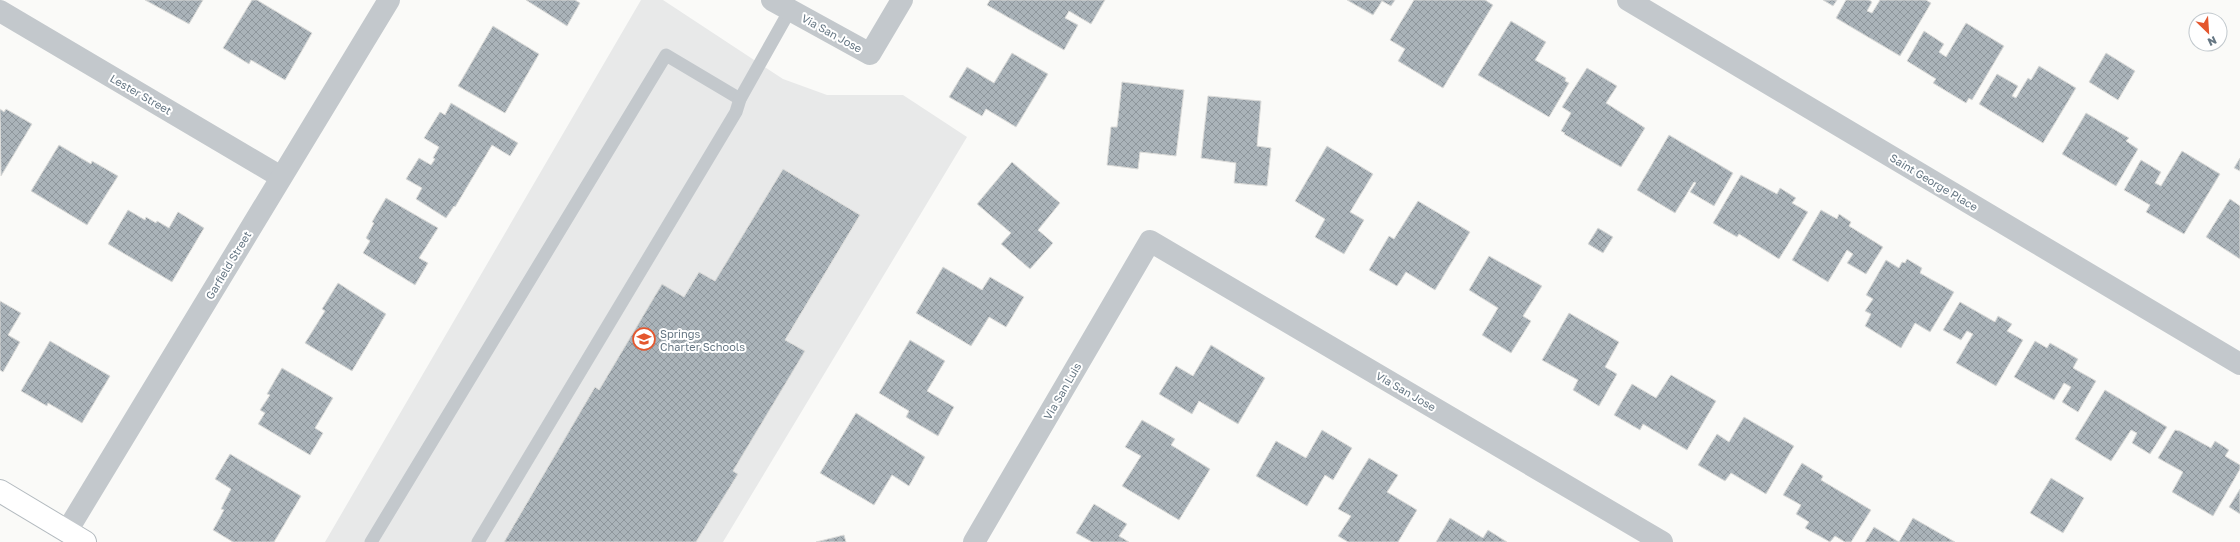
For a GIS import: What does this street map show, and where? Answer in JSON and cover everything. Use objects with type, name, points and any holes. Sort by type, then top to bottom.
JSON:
[{"type":"street","name":"Garfield Street","points":[[76,537],[281,177],[389,0]]},
{"type":"street","name":"Via San Jose","points":[[781,5],[870,54],[902,0]]},
{"type":"street","name":"Saint George Place","points":[[1628,0],[2240,364]]},
{"type":"street","name":"Lester Street","points":[[0,11],[281,177]]},
{"type":"street","name":"Via San Jose","points":[[1150,241],[1662,542]]},
{"type":"street","name":"Via San Luis","points":[[974,542],[1150,241]]},
{"type":"street","points":[[0,491],[76,537]]},
{"type":"lane","points":[[478,542],[736,112],[740,99],[781,5]]},
{"type":"lane","points":[[371,542],[666,55],[740,99]]},
{"type":"shaded area","name":"Springs Charter Schools","points":[[641,0],[663,0],[783,79],[827,95],[903,95],[967,137],[723,542],[325,542]]},
{"type":"building","points":[[145,0],[203,0],[189,24]]},
{"type":"building","points":[[252,0],[257,0],[312,33],[285,80],[251,60],[249,64],[223,48]]},
{"type":"building","points":[[526,0],[575,0],[580,3],[567,26]]},
{"type":"building","points":[[990,0],[1105,0],[1091,24],[1069,11],[1065,18],[1078,25],[1064,50],[987,5]]},
{"type":"building","points":[[1347,0],[1395,0],[1391,6],[1382,1],[1373,15]]},
{"type":"building","points":[[1414,0],[1485,0],[1493,5],[1443,88],[1398,61],[1405,49],[1390,40]]},
{"type":"building","points":[[1823,0],[1837,0],[1833,6]]},
{"type":"building","points":[[1846,0],[1869,0],[1872,2],[1867,11],[1872,13],[1880,0],[1926,0],[1931,3],[1900,56],[1836,18]]},
{"type":"building","points":[[1511,21],[1546,42],[1535,60],[1566,78],[1565,81],[1569,83],[1549,117],[1478,75]]},
{"type":"building","points":[[1966,23],[2004,46],[1972,100],[1969,98],[1966,103],[1933,83],[1936,79],[1907,61],[1924,31],[1944,44],[1939,52],[1946,57]]},
{"type":"building","points":[[493,26],[539,54],[505,113],[458,86]]},
{"type":"building","points":[[1012,53],[1048,74],[1016,127],[986,109],[982,116],[949,97],[967,67],[994,83]]},
{"type":"building","points":[[2106,53],[2135,71],[2118,100],[2089,82]]},
{"type":"building","points":[[2039,66],[2076,88],[2043,143],[1979,104],[1997,74],[2018,86],[2012,96],[2016,98],[2028,78],[2031,80]]},
{"type":"building","points":[[1587,68],[1617,86],[1606,103],[1645,128],[1621,167],[1561,131],[1571,113],[1562,107]]},
{"type":"building","points":[[1122,82],[1184,90],[1176,156],[1140,152],[1138,169],[1107,165],[1111,127],[1117,127]]},
{"type":"building","points":[[1208,96],[1261,101],[1257,146],[1271,148],[1267,186],[1234,183],[1236,163],[1201,158]]},
{"type":"building","points":[[451,103],[518,143],[510,156],[492,145],[455,207],[454,206],[446,218],[416,199],[422,188],[406,179],[419,158],[431,165],[435,159],[433,158],[439,147],[424,138],[440,112],[445,115]]},
{"type":"building","points":[[0,109],[4,112],[6,109],[32,124],[1,176]]},
{"type":"building","points":[[2086,113],[2129,138],[2126,141],[2138,149],[2116,186],[2062,154]]},
{"type":"building","points":[[1669,135],[1733,173],[1714,206],[1690,192],[1696,183],[1694,182],[1675,213],[1637,190]]},
{"type":"building","points":[[59,145],[91,164],[92,161],[118,176],[87,225],[31,191]]},
{"type":"building","points":[[1327,146],[1373,174],[1350,212],[1364,220],[1344,254],[1315,237],[1325,219],[1295,201]]},
{"type":"building","points":[[2182,151],[2220,174],[2184,234],[2146,212],[2150,205],[2124,190],[2141,160],[2161,172],[2155,183],[2161,186]]},
{"type":"building","points":[[2240,158],[2240,171],[2234,168]]},
{"type":"building","points":[[1012,162],[1060,203],[1038,230],[1053,243],[1030,269],[1001,244],[1011,233],[977,204]]},
{"type":"building","points":[[783,169],[860,215],[785,340],[805,351],[733,471],[738,474],[696,542],[504,542],[595,387],[599,390],[662,284],[684,297],[699,272],[715,281]]},
{"type":"building","points":[[1741,175],[1777,194],[1780,188],[1796,198],[1792,203],[1808,212],[1779,259],[1739,234],[1737,237],[1713,223]]},
{"type":"building","points":[[386,198],[438,228],[419,258],[428,263],[415,285],[363,253],[370,241],[366,238],[374,223],[372,222]]},
{"type":"building","points":[[2230,199],[2240,206],[2240,259],[2206,237]]},
{"type":"building","points":[[1418,201],[1470,232],[1435,290],[1406,272],[1397,286],[1369,270],[1389,236],[1394,239]]},
{"type":"building","points":[[128,210],[145,220],[146,217],[169,228],[178,212],[204,228],[172,282],[108,244]]},
{"type":"building","points":[[1821,210],[1837,219],[1839,214],[1851,222],[1849,226],[1883,247],[1866,274],[1847,263],[1853,254],[1847,250],[1828,282],[1792,260]]},
{"type":"building","points":[[1598,228],[1613,237],[1603,253],[1588,244]]},
{"type":"building","points":[[1489,256],[1542,286],[1523,316],[1531,321],[1511,353],[1482,335],[1498,308],[1469,290]]},
{"type":"building","points":[[1907,259],[1922,268],[1920,273],[1954,292],[1930,332],[1915,323],[1901,348],[1865,326],[1871,314],[1865,311],[1873,299],[1866,295],[1886,260],[1899,268],[1902,262],[1905,263]]},
{"type":"building","points":[[943,267],[982,290],[990,277],[1024,297],[1006,327],[989,317],[971,346],[916,313]]},
{"type":"building","points":[[338,283],[386,314],[352,371],[305,343],[325,311],[322,309]]},
{"type":"building","points":[[0,301],[21,313],[8,335],[20,342],[3,372],[0,370]]},
{"type":"building","points":[[1960,302],[1995,322],[1998,316],[2012,324],[2007,331],[2023,340],[1996,386],[1956,363],[1973,334],[1967,331],[1961,340],[1943,330]]},
{"type":"building","points":[[1569,313],[1619,342],[1605,367],[1617,374],[1599,406],[1573,390],[1578,380],[1542,360]]},
{"type":"building","points":[[910,340],[945,361],[927,391],[954,407],[938,436],[906,417],[909,411],[879,393]]},
{"type":"building","points":[[50,341],[110,376],[82,423],[48,403],[47,406],[21,391]]},
{"type":"building","points":[[2035,341],[2047,348],[2050,343],[2078,359],[2073,368],[2096,381],[2078,412],[2062,402],[2071,387],[2064,383],[2054,400],[2014,377]]},
{"type":"building","points":[[1211,345],[1265,378],[1238,424],[1199,401],[1192,414],[1159,394],[1176,366],[1193,376]]},
{"type":"building","points":[[282,368],[333,398],[315,428],[323,433],[310,455],[258,424],[265,413],[260,410],[270,395],[267,394]]},
{"type":"building","points":[[1671,375],[1716,401],[1687,450],[1643,424],[1640,430],[1614,415],[1632,384],[1656,398]]},
{"type":"building","points":[[2105,390],[2167,427],[2150,454],[2132,443],[2137,433],[2131,430],[2111,461],[2075,439]]},
{"type":"building","points":[[856,413],[925,457],[909,486],[892,475],[874,505],[820,473]]},
{"type":"building","points":[[1744,417],[1794,446],[1766,494],[1731,473],[1725,481],[1698,465],[1717,434],[1729,442]]},
{"type":"building","points":[[1142,420],[1175,439],[1171,445],[1210,469],[1179,520],[1122,486],[1141,456],[1125,447]]},
{"type":"building","points":[[1322,430],[1352,448],[1333,480],[1325,475],[1307,506],[1256,476],[1276,441],[1306,458]]},
{"type":"building","points":[[2175,430],[2180,431],[2211,448],[2215,441],[2229,450],[2225,456],[2240,465],[2240,469],[2213,516],[2172,492],[2183,472],[2158,458]]},
{"type":"building","points":[[230,454],[301,496],[274,542],[233,542],[213,530],[224,510],[221,509],[231,489],[215,479]]},
{"type":"building","points":[[1369,458],[1398,475],[1387,492],[1417,510],[1398,542],[1348,542],[1338,536],[1351,516],[1338,509]]},
{"type":"building","points":[[1802,463],[1823,476],[1821,480],[1871,510],[1851,542],[1845,542],[1835,536],[1830,542],[1805,528],[1809,522],[1796,514],[1801,505],[1783,495]]},
{"type":"building","points":[[2051,478],[2084,498],[2063,533],[2030,513]]},
{"type":"building","points":[[2240,489],[2240,514],[2229,507]]},
{"type":"building","points":[[1094,504],[1127,524],[1119,536],[1129,542],[1092,542],[1076,533]]},
{"type":"building","points":[[1450,518],[1483,538],[1488,530],[1507,542],[1436,542]]},
{"type":"building","points":[[1913,518],[1955,542],[1899,542]]},
{"type":"building","points":[[1874,527],[1899,542],[1865,542]]},
{"type":"building","points":[[844,535],[846,542],[816,542]]},
{"type":"place","name":"Springs Charter Schools","points":[[644,339]]}]
